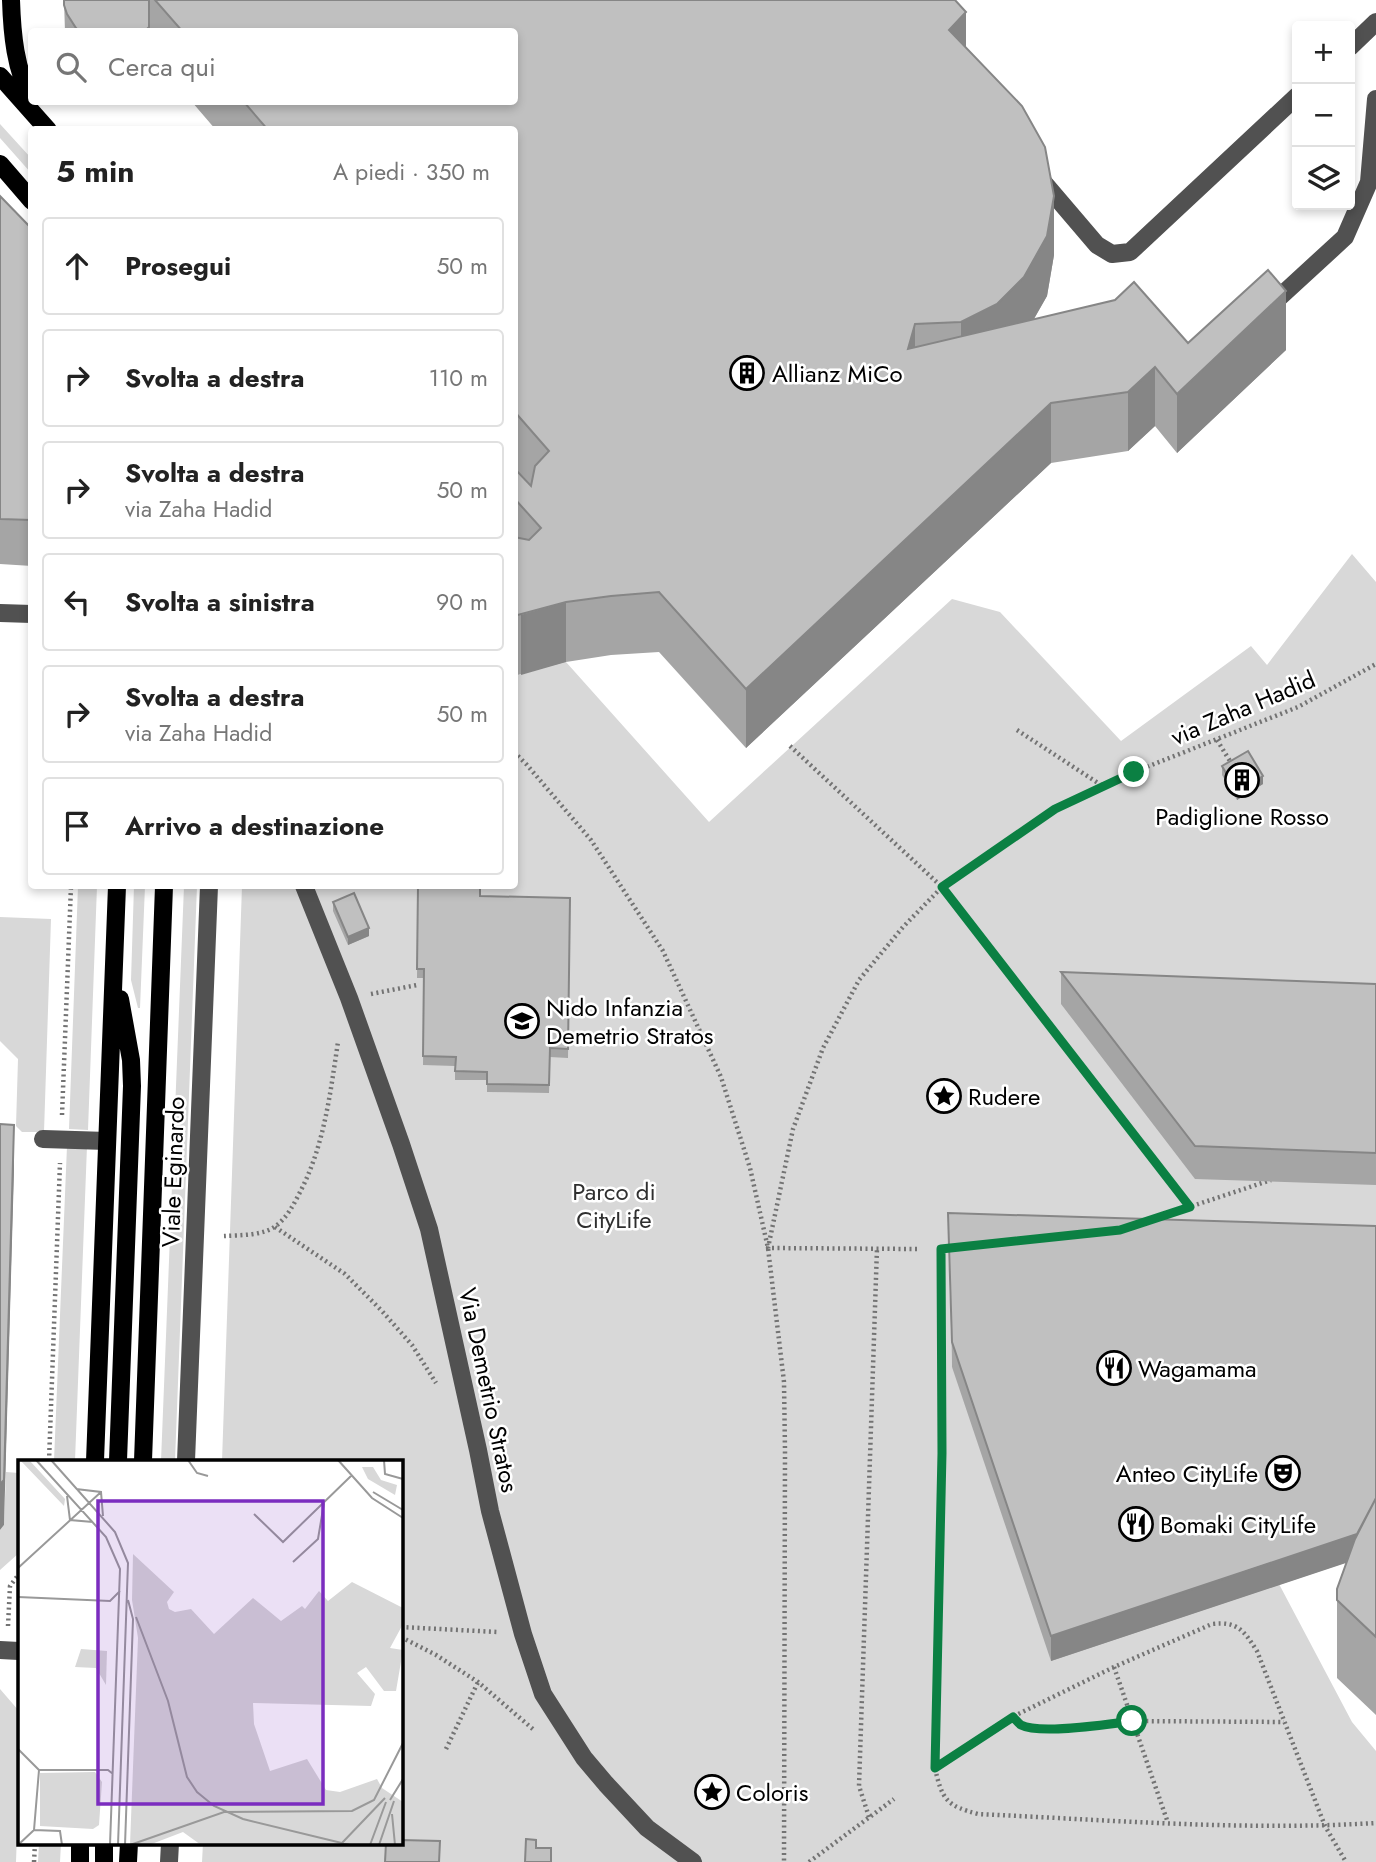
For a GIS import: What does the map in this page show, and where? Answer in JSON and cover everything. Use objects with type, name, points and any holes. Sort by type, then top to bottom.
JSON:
[{"type":"main road","points":[[11,0],[17,60],[28,93]]},
{"type":"main road","points":[[0,76],[45,126]]},
{"type":"main road","points":[[35,105],[47,126]]},
{"type":"main road","points":[[0,164],[28,196]]},
{"type":"main road","points":[[95,1460],[117,889]]},
{"type":"main road","name":"Viale Eginardo","points":[[143,1460],[164,889]]},
{"type":"main road","points":[[114,950],[132,1077],[118,1460]]},
{"type":"main road","points":[[80,1844],[80,1862]]},
{"type":"main road","points":[[104,1844],[104,1862]]},
{"type":"main road","points":[[128,1862],[129,1844]]},
{"type":"street","points":[[1355,42],[1376,22]]},
{"type":"street","points":[[1254,320],[1345,237],[1369,182],[1376,99]]},
{"type":"street","points":[[1027,163],[1097,245],[1112,254],[1130,252],[1292,101]]},
{"type":"street","points":[[0,613],[28,614]]},
{"type":"street","name":"Viale Eginardo","points":[[186,1460],[209,889]]},
{"type":"street","name":"Via Demetrio Stratos","points":[[305,889],[349,998],[429,1229],[490,1511],[523,1634],[543,1693],[584,1758],[606,1784],[647,1828],[693,1862]]},
{"type":"street","points":[[52,1140],[107,1141]]},
{"type":"street","points":[[0,1650],[18,1651]]},
{"type":"street","points":[[169,1862],[170,1844]]},
{"type":"path","name":"via Zaha Hadid","points":[[768,1248],[793,1129],[824,1048],[859,980],[903,927],[942,887],[1055,809],[1134,772],[1298,707],[1376,664]]},
{"type":"path","points":[[1017,730],[1104,787]]},
{"type":"path","points":[[1217,740],[1234,768]]},
{"type":"path","points":[[790,746],[942,887],[1190,1207]]},
{"type":"path","points":[[518,757],[592,840],[663,951],[721,1077],[750,1168],[768,1248],[784,1382],[784,1862]]},
{"type":"path","points":[[49,1460],[52,1140],[71,889]]},
{"type":"path","points":[[349,998],[418,985]]},
{"type":"path","points":[[224,1236],[250,1235],[275,1227],[288,1214],[307,1179],[322,1136],[330,1104],[338,1040]]},
{"type":"path","points":[[1143,1222],[1280,1177]]},
{"type":"path","points":[[275,1227],[345,1275],[382,1311],[412,1345],[440,1390]]},
{"type":"path","points":[[768,1248],[917,1249]]},
{"type":"path","points":[[869,1817],[859,1786],[877,1248]]},
{"type":"path","points":[[955,1248],[941,1249],[942,1453],[935,1768],[938,1785],[946,1800],[958,1808],[978,1814],[1168,1823],[1325,1826],[1376,1823]]},
{"type":"path","points":[[8,1631],[10,1586],[18,1575]]},
{"type":"path","points":[[9,1595],[18,1595]]},
{"type":"path","points":[[935,1768],[1013,1717],[1114,1667],[1212,1624],[1224,1623],[1245,1632],[1257,1651],[1325,1826],[1346,1862]]},
{"type":"path","points":[[402,1627],[523,1634]]},
{"type":"path","points":[[402,1638],[478,1682],[538,1733]]},
{"type":"path","points":[[1114,1667],[1168,1823]]},
{"type":"path","points":[[446,1749],[478,1682]]},
{"type":"path","points":[[1013,1717],[1021,1725],[1038,1729],[1075,1728],[1132,1721],[1284,1722]]},
{"type":"path","points":[[809,1862],[894,1798]]},
{"type":"path","points":[[34,1862],[35,1844]]},
{"type":"green space","points":[[0,124],[28,155],[28,170],[0,138]]},
{"type":"green space","name":"Parco di CityLife","points":[[1352,554],[1376,582],[1376,1251],[948,1238],[952,1367],[1279,1584],[1352,1722],[1376,1751],[1376,1862],[202,1862],[203,1844],[402,1844],[402,1460],[222,1460],[242,889],[518,889],[518,675],[566,662],[709,822],[952,599],[1000,612],[1121,741],[1251,646],[1267,665]]},
{"type":"green space","points":[[78,889],[97,889],[88,1130],[69,1129]]},
{"type":"green space","points":[[134,889],[145,889],[140,1008],[131,980]]},
{"type":"green space","points":[[184,889],[197,889],[175,1460],[161,1460]]},
{"type":"green space","points":[[0,917],[51,919],[44,1132],[22,1132],[16,1126],[18,1059],[0,1041]]},
{"type":"green space","points":[[67,1146],[87,1146],[75,1460],[54,1460]]},
{"type":"green space","points":[[6,1472],[18,1473],[18,1554],[0,1570],[0,1530],[4,1525]]},
{"type":"green space","points":[[0,1689],[18,1710],[18,1805],[16,1862],[0,1862]]},
{"type":"green space","points":[[39,1844],[61,1844],[60,1862],[38,1862]]},
{"type":"building","points":[[64,0],[149,0],[149,27],[76,28]]},
{"type":"building","name":"Allianz MiCo","points":[[155,0],[955,0],[966,12],[949,30],[1022,106],[1045,147],[1054,196],[1047,236],[1024,277],[997,304],[961,322],[915,324],[908,349],[1115,300],[1134,282],[1188,343],[1268,270],[1286,291],[1177,394],[1155,367],[1128,392],[1051,403],[746,689],[659,592],[566,602],[518,615],[518,538],[529,540],[541,528],[518,502],[518,472],[531,486],[535,466],[549,451],[518,416],[518,126],[265,126],[247,105],[518,105],[518,28],[180,28]]},
{"type":"building","points":[[0,196],[28,225],[28,520],[0,519]]},
{"type":"building","name":"Padiglione Rosso","points":[[1248,751],[1263,776],[1237,792],[1222,766]]},
{"type":"building","points":[[418,889],[480,889],[480,896],[570,898],[568,1049],[550,1048],[549,1085],[487,1084],[487,1072],[455,1071],[456,1057],[423,1056],[424,969],[417,969]]},
{"type":"building","points":[[354,893],[369,928],[348,937],[333,902]]},
{"type":"building","points":[[1061,972],[1376,984],[1376,1153],[1195,1146]]},
{"type":"building","points":[[0,1124],[14,1125],[4,1480],[0,1484]]},
{"type":"building","points":[[948,1213],[1376,1226],[1376,1498],[1357,1534],[1051,1636],[952,1342]]},
{"type":"building","points":[[1376,1498],[1376,1637],[1337,1600],[1337,1589],[1355,1539]]},
{"type":"building","points":[[526,1839],[536,1840],[536,1848],[551,1848],[551,1862],[525,1862]]},
{"type":"building","points":[[402,1840],[440,1841],[439,1862],[385,1862],[386,1844],[402,1844]]},
{"type":"place","name":"Allianz MiCo","points":[[747,373]]},
{"type":"place","name":"Padiglione Rosso","points":[[1242,780]]},
{"type":"place","name":"Nido Infanzia Demetrio Stratos","points":[[522,1021]]},
{"type":"place","name":"Rudere","points":[[944,1096]]},
{"type":"place","name":"Wagamama","points":[[1114,1368]]},
{"type":"place","name":"Anteo CityLife","points":[[1283,1473]]},
{"type":"place","name":"Bomaki CityLife","points":[[1136,1524]]},
{"type":"place","name":"Coloris","points":[[712,1792]]},
{"type":"route","points":[[1132,1721],[1075,1728],[1038,1729],[1021,1725],[1013,1717],[935,1768],[942,1453],[941,1249],[1120,1230],[1190,1207],[942,887],[1055,809],[1134,772]]}]
